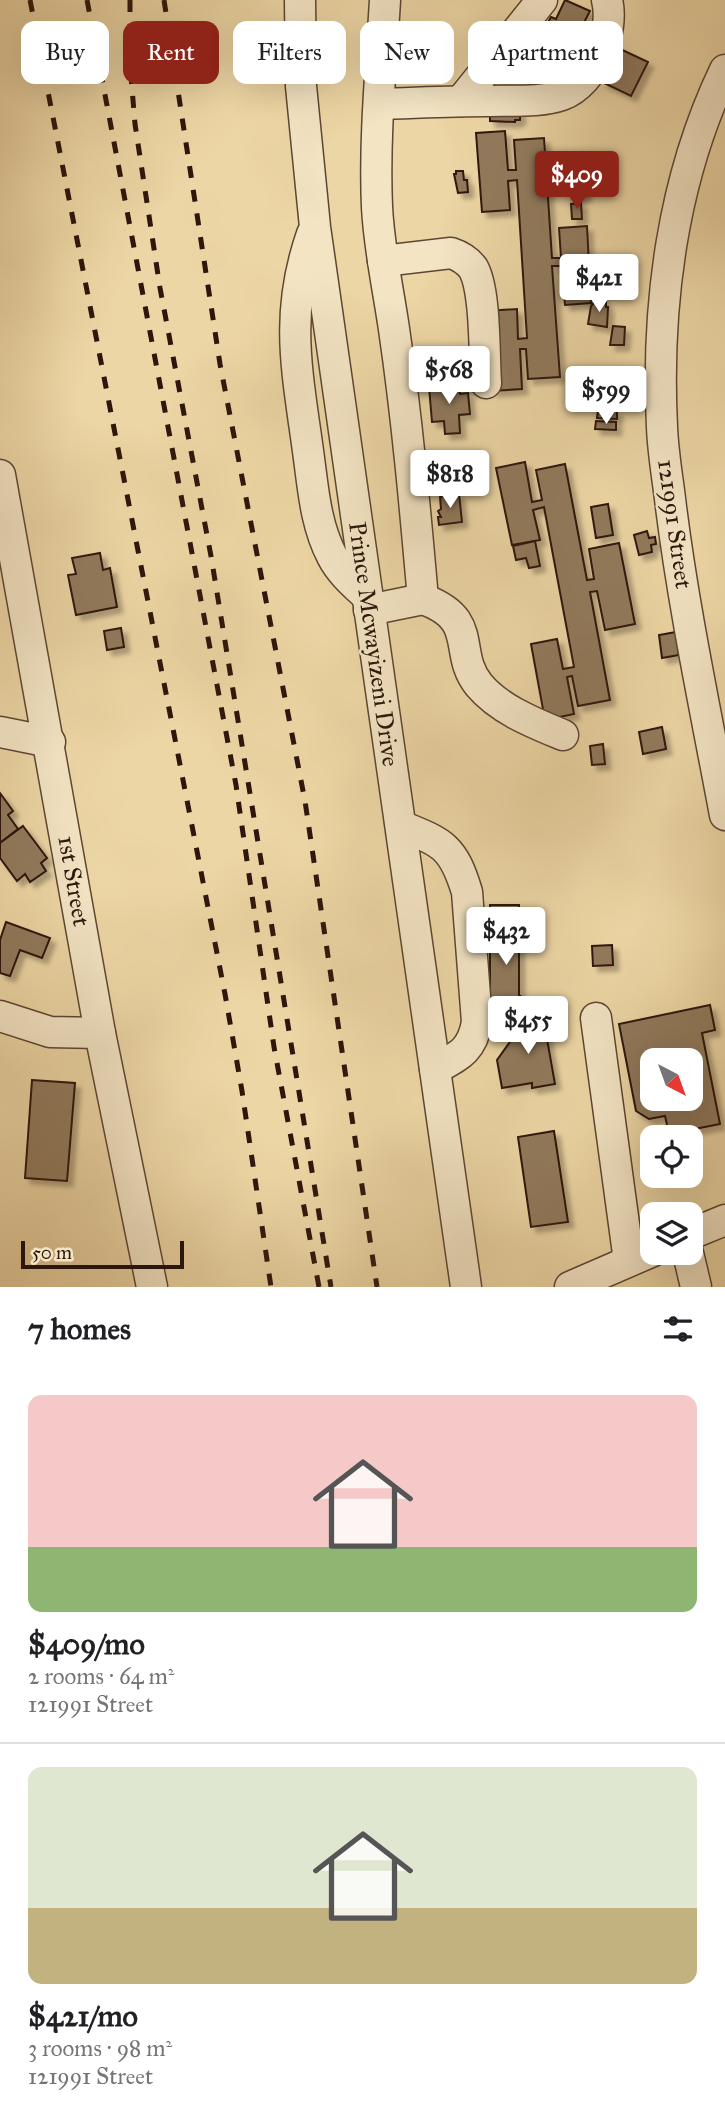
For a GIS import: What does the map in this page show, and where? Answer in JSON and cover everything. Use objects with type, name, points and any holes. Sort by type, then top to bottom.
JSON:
[{"type":"street","name":"Prince Mcwayizeni Drive","points":[[300,0],[301,86],[314,227],[466,1287]]},
{"type":"street","points":[[385,0],[377,195],[383,261],[411,471],[423,598]]},
{"type":"street","points":[[461,101],[542,0]]},
{"type":"street","points":[[379,104],[536,99],[555,97],[572,90],[592,67],[606,41],[610,16],[607,0]]},
{"type":"street","name":"121991 Street","points":[[725,70],[703,119],[688,163],[678,205],[670,256],[661,372],[662,429],[675,540],[725,815]]},
{"type":"street","points":[[383,261],[451,253],[472,267],[480,293],[485,383]]},
{"type":"street","name":"1st Street","points":[[0,475],[50,742],[100,1033],[152,1287]]},
{"type":"street","points":[[368,603],[423,598],[445,609],[458,624],[470,667],[480,685],[509,709],[563,735]]},
{"type":"street","points":[[0,732],[50,742]]},
{"type":"street","points":[[401,826],[443,845],[461,871],[467,891],[477,1021],[472,1042],[465,1051],[435,1069]]},
{"type":"street","points":[[0,1016],[50,1032],[100,1033]]},
{"type":"street","points":[[596,1018],[640,1251]]},
{"type":"street","points":[[703,1229],[725,1220]]},
{"type":"street","points":[[570,1287],[640,1256]]},
{"type":"street","points":[[691,1265],[696,1287]]},
{"type":"building","points":[[565,0],[590,11],[585,21],[549,21],[551,17],[556,19]]},
{"type":"building","points":[[623,50],[648,62],[631,96],[606,84],[623,84]]},
{"type":"building","points":[[520,110],[520,120],[515,122],[490,121],[490,112]]},
{"type":"building","points":[[505,131],[508,170],[516,170],[514,140],[544,138],[552,258],[561,258],[559,228],[587,226],[591,303],[565,305],[562,266],[552,266],[560,377],[528,379],[526,349],[520,349],[522,389],[492,391],[487,311],[517,309],[518,339],[527,338],[517,180],[508,181],[510,210],[482,212],[476,133]]},
{"type":"building","points":[[456,171],[463,171],[468,192],[458,193],[454,174]]},
{"type":"building","points":[[584,179],[586,196],[572,198],[571,180]]},
{"type":"building","points":[[581,203],[582,219],[572,219],[571,204]]},
{"type":"building","points":[[596,300],[606,302],[607,327],[588,324],[591,306]]},
{"type":"building","points":[[613,326],[625,327],[624,345],[610,345]]},
{"type":"building","points":[[470,347],[475,385],[461,388],[456,349]]},
{"type":"building","points":[[459,384],[460,394],[468,393],[470,414],[459,415],[460,433],[445,434],[444,421],[432,422],[429,387]]},
{"type":"building","points":[[598,410],[617,411],[617,419],[597,418]]},
{"type":"building","points":[[596,421],[616,422],[616,430],[595,429]]},
{"type":"building","points":[[525,462],[532,502],[542,500],[536,470],[565,464],[587,580],[594,579],[589,549],[619,543],[635,624],[605,630],[597,591],[590,592],[610,700],[578,706],[572,676],[567,677],[574,714],[545,720],[531,644],[557,639],[563,669],[574,667],[544,507],[533,510],[540,540],[512,545],[496,468]]},
{"type":"building","points":[[459,494],[462,522],[439,525],[440,497]]},
{"type":"building","points":[[608,504],[613,535],[596,538],[591,507]]},
{"type":"building","points":[[647,531],[649,538],[655,537],[656,544],[651,545],[652,552],[639,555],[634,535]]},
{"type":"building","points":[[535,541],[540,566],[529,568],[526,558],[516,560],[513,546]]},
{"type":"building","points":[[100,553],[103,570],[110,568],[117,607],[76,615],[68,575],[76,574],[72,558]]},
{"type":"building","points":[[121,628],[124,647],[107,650],[104,631]]},
{"type":"building","points":[[676,632],[679,655],[662,658],[659,635]]},
{"type":"building","points":[[662,727],[666,749],[643,754],[639,732]]},
{"type":"building","points":[[603,744],[605,764],[592,765],[590,746]]},
{"type":"building","points":[[0,793],[13,811],[8,815],[18,829],[0,843]]},
{"type":"building","points":[[23,826],[47,858],[41,863],[46,871],[30,882],[25,874],[17,881],[0,858],[0,843]]},
{"type":"building","points":[[490,905],[519,905],[519,995],[535,1007],[518,1031],[490,1010]]},
{"type":"building","points":[[6,922],[50,938],[42,958],[20,950],[10,976],[0,973],[0,940]]},
{"type":"building","points":[[612,945],[613,965],[593,966],[592,946]]},
{"type":"building","points":[[710,1005],[715,1030],[702,1033],[720,1124],[703,1127],[703,1125],[667,1125],[665,1116],[649,1119],[636,1111],[619,1024]]},
{"type":"building","points":[[535,1007],[542,1011],[555,1084],[532,1088],[532,1083],[502,1088],[497,1060]]},
{"type":"building","points":[[32,1080],[75,1083],[67,1181],[25,1178]]},
{"type":"building","points":[[554,1131],[568,1222],[531,1227],[518,1137]]},
{"type":"railway","points":[[30,0],[225,994],[271,1287]]},
{"type":"railway","points":[[87,0],[236,785],[274,1047],[319,1287]]},
{"type":"railway","points":[[130,0],[130,64],[135,124],[160,288],[211,556],[331,1287]]},
{"type":"railway","points":[[164,0],[220,364],[305,801],[377,1287]]}]
